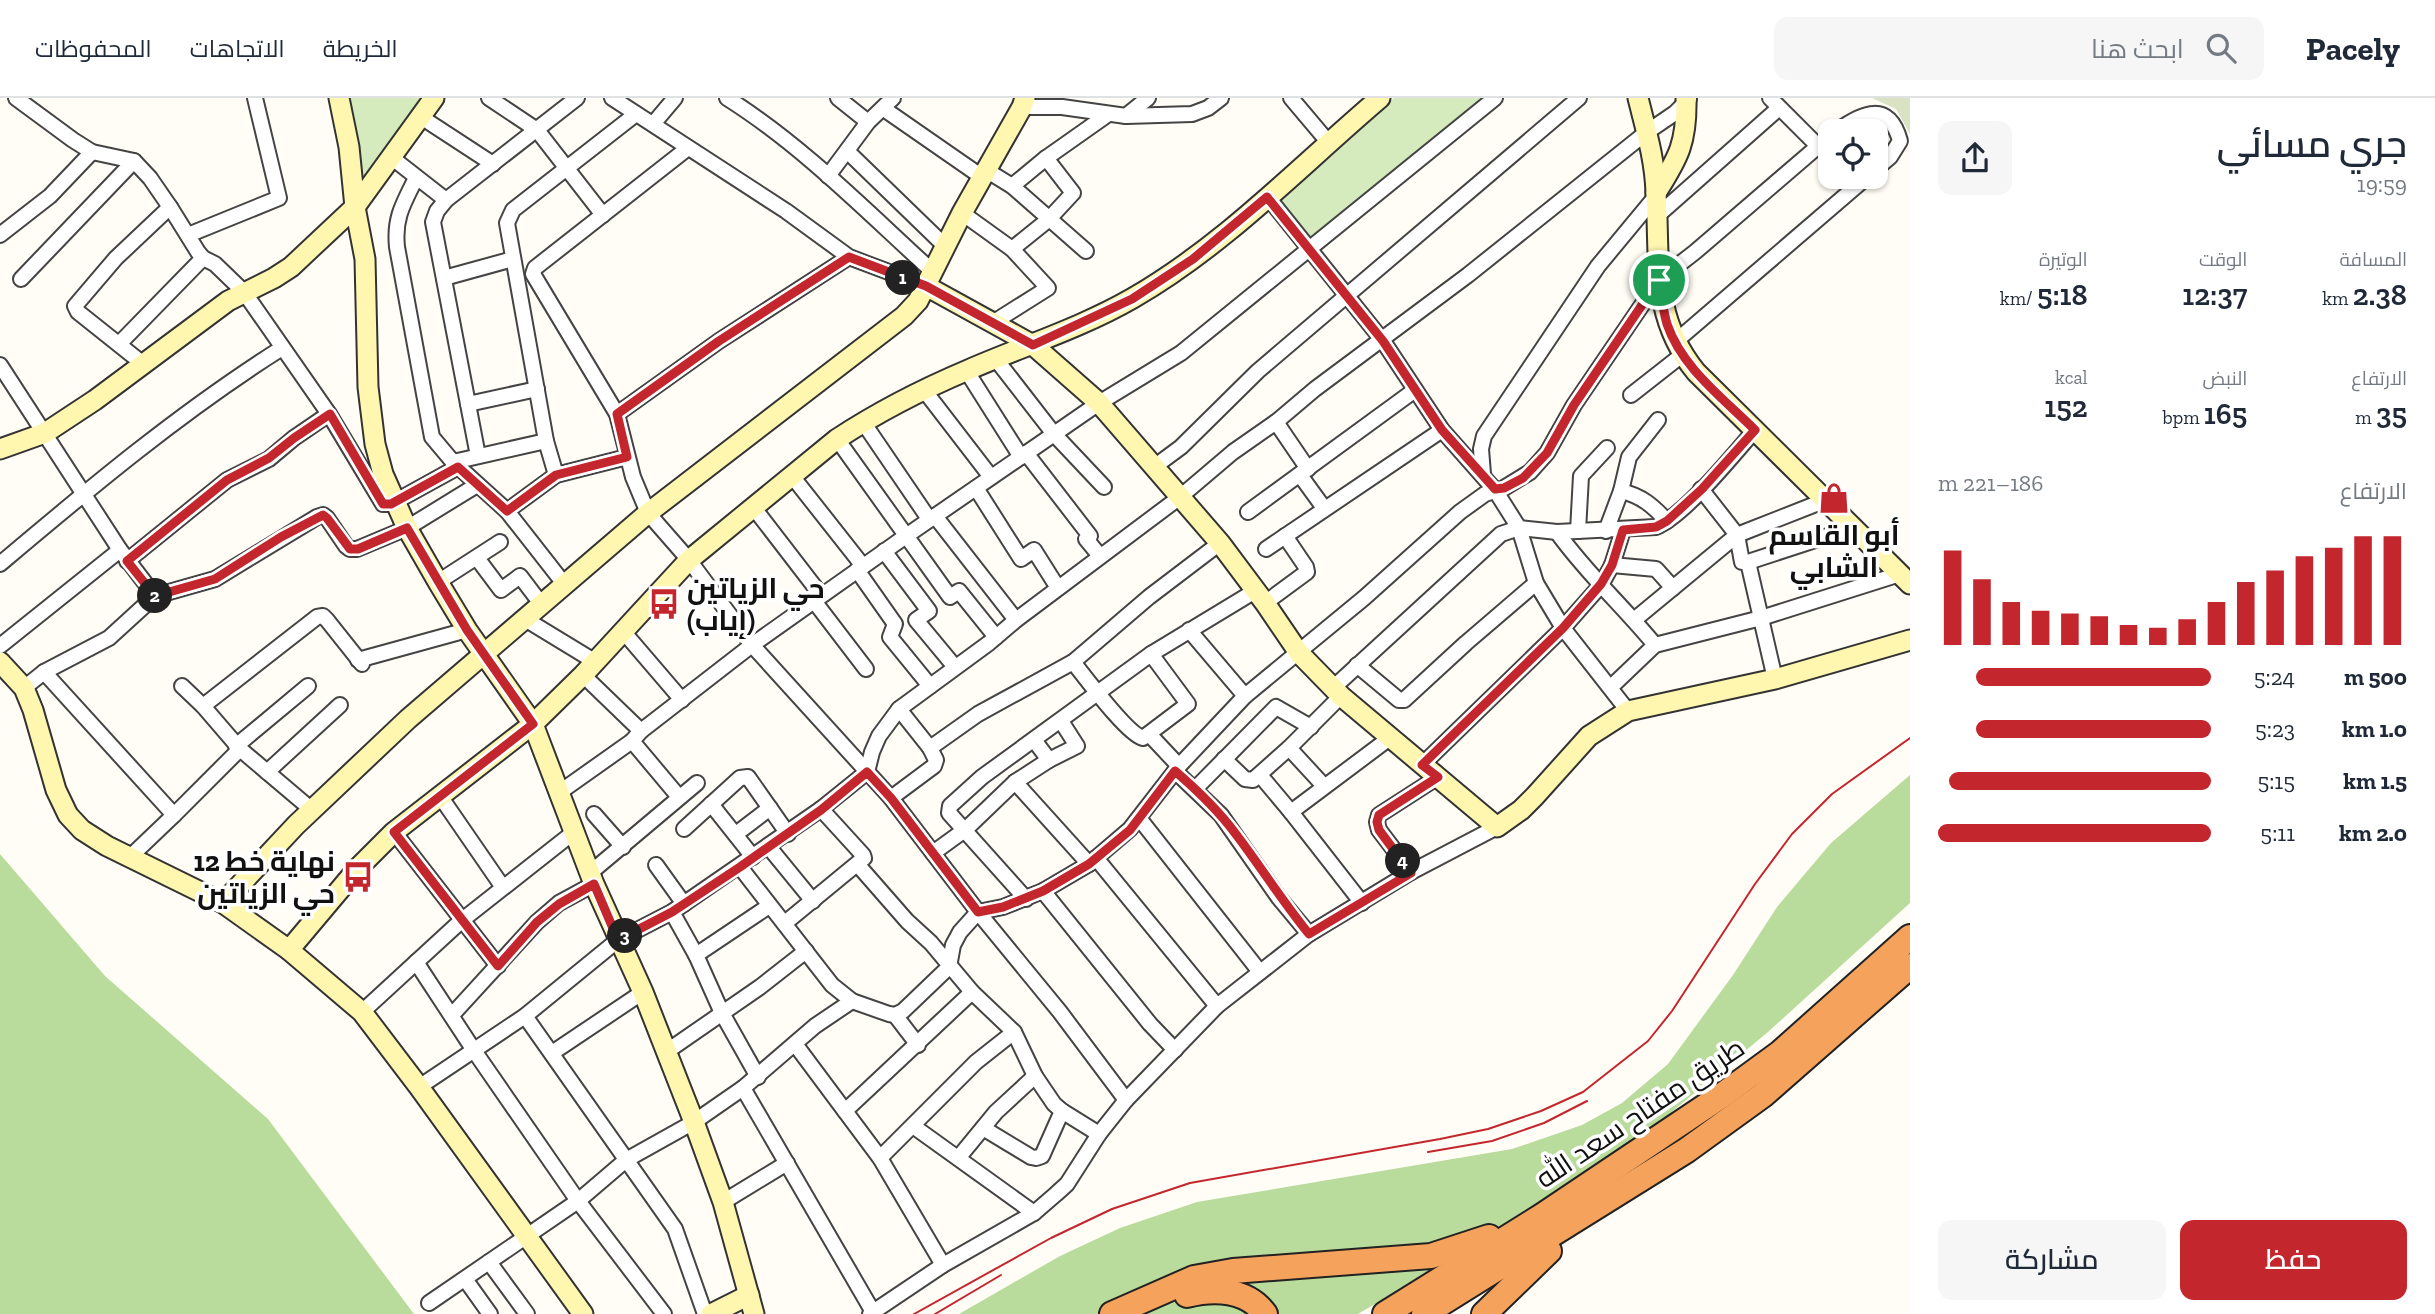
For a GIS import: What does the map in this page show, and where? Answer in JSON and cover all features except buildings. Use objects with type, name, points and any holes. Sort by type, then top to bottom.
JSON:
[{"type":"highway","name":"طريق مفتاح سعد الله","points":[[1385,1314],[1542,1216],[1713,1102],[1780,1053],[1910,937]]},
{"type":"highway","name":"طريق مفتاح سعد الله","points":[[1424,1314],[1687,1150],[1763,1095],[1910,966]]},
{"type":"highway","points":[[1112,1314],[1194,1278],[1233,1271],[1431,1256],[1460,1248],[1542,1216]]},
{"type":"highway","points":[[1484,1314],[1581,1218]]},
{"type":"highway","points":[[1149,1314],[1160,1306],[1205,1290],[1226,1291],[1245,1297],[1265,1314]]},
{"type":"street","points":[[16,98],[92,152],[134,161],[150,178],[203,258],[215,264],[244,292],[330,414],[379,499],[386,505],[455,465],[478,456],[546,441]]},
{"type":"street","points":[[188,235],[279,198],[255,98]]},
{"type":"street","points":[[339,98],[365,259],[368,387],[375,444],[383,474],[407,528],[438,582],[467,630],[533,724],[592,878],[643,992],[694,1122],[723,1202],[751,1305],[711,1314]]},
{"type":"street","points":[[0,449],[45,433],[95,400],[228,301],[291,267],[355,207],[435,98]]},
{"type":"street","points":[[489,98],[537,130],[603,215]]},
{"type":"street","points":[[478,456],[433,222],[437,211],[446,200],[577,98]]},
{"type":"street","points":[[612,98],[786,211],[849,257],[929,279]]},
{"type":"street","points":[[653,124],[675,98]]},
{"type":"street","points":[[727,98],[758,117],[798,148],[929,279],[1033,345],[1099,402],[1220,543],[1299,653],[1337,692],[1497,827]]},
{"type":"street","points":[[838,98],[868,122]]},
{"type":"street","points":[[1126,117],[1148,98]]},
{"type":"street","points":[[223,903],[312,810],[408,719],[648,513],[788,408],[904,316],[918,301],[962,213],[1023,102],[1067,103],[1107,115],[1126,117],[1192,114],[1208,108],[1221,98]]},
{"type":"street","points":[[1291,98],[1329,143]]},
{"type":"street","points":[[289,950],[358,868],[394,832],[533,724],[689,560],[837,439],[863,422],[966,370],[1033,345],[1132,299],[1193,259],[1380,98]]},
{"type":"street","points":[[560,792],[752,645],[884,551],[1099,402],[1181,353],[1495,98]]},
{"type":"street","points":[[1154,467],[1181,447],[1258,371],[1579,98]]},
{"type":"street","points":[[1611,687],[1655,645],[1905,579],[1696,372],[1679,348],[1667,324],[1659,280],[1653,156],[1638,98]]},
{"type":"street","points":[[419,1087],[525,1016],[618,940],[678,908],[821,810],[867,772],[879,736],[899,709],[1181,497],[1233,452],[1276,422],[1315,389],[1383,341],[1647,132],[1675,113],[1687,99]]},
{"type":"street","points":[[1483,475],[1480,462],[1484,436],[1598,266],[1656,194],[1681,152],[1687,122],[1687,99]]},
{"type":"street","points":[[895,1015],[949,967],[953,945],[960,932],[978,912],[1026,899],[1092,861],[1130,830],[1177,769],[1245,696],[1299,653],[1460,512],[1485,494],[1523,478],[1547,453],[1574,405],[1659,280],[1818,146],[1774,103],[1657,216]]},
{"type":"street","points":[[828,176],[868,122],[889,104],[984,174],[1012,186],[1086,251]]},
{"type":"street","points":[[1856,119],[1864,114],[1876,113],[1887,117],[1896,127],[1899,141],[1888,159]]},
{"type":"street","points":[[556,475],[546,441],[507,223],[513,210],[636,114]]},
{"type":"street","points":[[1012,186],[1107,115]]},
{"type":"street","points":[[421,117],[493,164]]},
{"type":"street","points":[[533,271],[688,148]]},
{"type":"street","points":[[847,151],[945,246]]},
{"type":"street","points":[[0,235],[50,196],[92,152]]},
{"type":"street","points":[[391,157],[446,200]]},
{"type":"street","points":[[1012,249],[1048,220],[1073,193],[1046,158]]},
{"type":"street","points":[[21,279],[134,161]]},
{"type":"street","points":[[416,178],[399,211],[395,229],[432,437],[455,465],[507,511],[565,585]]},
{"type":"street","points":[[1631,395],[1854,189]]},
{"type":"street","points":[[1267,197],[1383,341],[1442,430],[1495,489],[1518,528],[1536,583],[1563,628],[1628,711]]},
{"type":"street","points":[[142,363],[78,312],[75,306],[116,258],[170,207]]},
{"type":"street","points":[[962,213],[1012,249],[1048,288],[994,322]]},
{"type":"street","points":[[617,414],[719,341],[849,257]]},
{"type":"street","points":[[120,344],[203,258]]},
{"type":"street","points":[[444,278],[524,260],[617,414],[627,457],[648,513],[689,560],[752,645],[891,798],[1126,1100]]},
{"type":"street","points":[[0,564],[83,495],[227,383],[282,348]]},
{"type":"street","points":[[995,358],[1054,433],[1104,487]]},
{"type":"street","points":[[0,365],[83,495],[155,596]]},
{"type":"street","points":[[966,370],[1023,455],[1090,536],[1086,539],[1100,556]]},
{"type":"street","points":[[468,404],[537,389]]},
{"type":"street","points":[[924,390],[991,477]]},
{"type":"street","points":[[1248,512],[1416,390]]},
{"type":"street","points":[[0,646],[227,480],[269,458],[330,414]]},
{"type":"street","points":[[1606,531],[1621,491],[1629,457],[1658,420]]},
{"type":"street","points":[[863,422],[932,518],[1016,620]]},
{"type":"street","points":[[1276,422],[1324,508]]},
{"type":"street","points":[[1266,549],[1442,430]]},
{"type":"street","points":[[1224,759],[1249,781],[1260,775],[1311,727],[1357,665],[1501,534],[1518,528],[1557,532],[1656,527],[1667,521],[1702,489],[1755,430]]},
{"type":"street","points":[[837,439],[950,597],[959,591],[996,637]]},
{"type":"street","points":[[1578,531],[1581,476],[1607,448]]},
{"type":"street","points":[[507,511],[556,475],[627,457]]},
{"type":"street","points":[[792,476],[860,568],[895,624],[890,637],[930,686]]},
{"type":"street","points":[[24,688],[44,673],[109,638],[155,596],[215,579],[281,537],[323,515],[350,549],[358,549],[407,528],[477,485]]},
{"type":"street","points":[[976,488],[1021,559],[1034,550],[1058,588]]},
{"type":"street","points":[[1702,489],[1737,535],[1742,562],[1855,527]]},
{"type":"street","points":[[1621,491],[1646,501],[1667,521]]},
{"type":"street","points":[[1634,620],[1737,535],[1826,500]]},
{"type":"street","points":[[754,508],[866,669]]},
{"type":"street","points":[[1422,765],[1563,628],[1601,584],[1612,565],[1623,530]]},
{"type":"street","points":[[1557,532],[1580,564],[1655,645]]},
{"type":"street","points":[[1026,899],[949,813],[950,806],[982,777],[1151,654],[1189,630],[1307,572],[1307,567],[1285,536]]},
{"type":"street","points":[[438,582],[500,542]]},
{"type":"street","points":[[930,748],[978,714],[1073,662],[1149,597],[1220,543]]},
{"type":"street","points":[[884,551],[929,611],[916,620],[955,667]]},
{"type":"street","points":[[477,558],[501,590],[520,576],[542,605]]},
{"type":"street","points":[[1748,562],[1774,679]]},
{"type":"street","points":[[1612,565],[1656,569],[1673,588]]},
{"type":"street","points":[[1357,665],[1399,700],[1404,700],[1536,583]]},
{"type":"street","points":[[203,706],[317,617],[323,616],[327,620],[360,662],[467,630]]},
{"type":"street","points":[[525,619],[588,668],[681,796],[706,809],[736,834],[753,857]]},
{"type":"street","points":[[622,630],[682,699]]},
{"type":"street","points":[[1189,630],[1245,696]]},
{"type":"street","points":[[743,1088],[871,1313],[943,1265],[1034,1213],[1067,1184],[1099,1134],[1126,1100],[1217,1006],[1309,934],[1411,873],[1497,827],[1521,810],[1589,736],[1628,711],[1774,679],[1910,640]]},
{"type":"street","points":[[1073,662],[1136,736],[1143,738],[1188,704],[1151,654]]},
{"type":"street","points":[[0,662],[24,688],[56,790],[68,816],[82,830],[130,857],[223,903],[289,950],[362,1012],[583,1314]]},
{"type":"street","points":[[44,673],[174,815]]},
{"type":"street","points":[[182,685],[238,748],[312,810]]},
{"type":"street","points":[[130,857],[238,748],[308,686]]},
{"type":"street","points":[[267,772],[340,705]]},
{"type":"street","points":[[1195,789],[1276,707],[1311,727]]},
{"type":"street","points":[[891,798],[934,766],[936,760],[930,748],[899,709]]},
{"type":"street","points":[[933,853],[966,829],[1015,782],[1077,746],[1061,721]]},
{"type":"street","points":[[1149,734],[1236,835],[1279,898],[1309,934]]},
{"type":"street","points":[[1291,812],[1391,737]]},
{"type":"street","points":[[1034,740],[1049,760]]},
{"type":"street","points":[[1289,748],[1324,786]]},
{"type":"street","points":[[1260,775],[1362,903]]},
{"type":"street","points":[[684,829],[744,776],[788,834]]},
{"type":"street","points":[[1411,873],[1379,830],[1377,822],[1379,815],[1438,777]]},
{"type":"street","points":[[1015,782],[1092,861],[1217,1006]]},
{"type":"street","points":[[452,1015],[537,922],[592,878],[623,847],[697,783]]},
{"type":"street","points":[[440,796],[502,886]]},
{"type":"street","points":[[736,834],[770,808]]},
{"type":"street","points":[[785,923],[864,858],[821,810]]},
{"type":"street","points":[[594,814],[623,847]]},
{"type":"street","points":[[1139,818],[1260,972]]},
{"type":"street","points":[[394,832],[498,966]]},
{"type":"street","points":[[362,1012],[502,886],[574,832]]},
{"type":"street","points":[[768,846],[813,901]]},
{"type":"street","points":[[656,865],[678,908],[722,1013],[758,1077]]},
{"type":"street","points":[[858,865],[907,921],[931,943],[972,992],[1014,1032],[1045,1093],[1062,1111],[1099,1134]]},
{"type":"street","points":[[740,867],[831,985],[852,1001],[895,1015],[918,1045]]},
{"type":"street","points":[[1043,891],[1150,1024],[1175,1050]]},
{"type":"street","points":[[696,955],[769,906]]},
{"type":"street","points":[[666,1052],[760,988],[806,951]]},
{"type":"street","points":[[416,962],[579,1201],[664,1314]]},
{"type":"street","points":[[552,1052],[643,992]]},
{"type":"street","points":[[845,1111],[972,992]]},
{"type":"street","points":[[429,1303],[579,1201],[626,1160],[694,1122],[743,1088],[815,1026],[852,1001]]},
{"type":"street","points":[[525,1016],[675,1229],[705,1314]]},
{"type":"street","points":[[880,1158],[976,1062],[1014,1032]]},
{"type":"street","points":[[795,1044],[880,1158],[943,1265]]},
{"type":"street","points":[[958,1157],[996,1112],[1035,1076]]},
{"type":"street","points":[[983,1128],[1037,1158],[1042,1156],[1062,1111]]},
{"type":"street","points":[[913,1126],[1034,1213]]},
{"type":"street","points":[[723,1202],[787,1163]]},
{"type":"street","points":[[489,1262],[527,1314]]},
{"type":"street","points":[[465,1279],[490,1314]]},
{"type":"green space","points":[[345,98],[428,98],[361,191]]},
{"type":"green space","points":[[1394,98],[1490,98],[1309,245],[1275,200]]},
{"type":"green space","points":[[1872,98],[1910,98],[1910,134],[1896,109]]},
{"type":"green space","points":[[1910,775],[1910,903],[1768,1032],[1644,1135],[1444,1263],[1358,1314],[959,1314],[1060,1256],[1120,1228],[1197,1202],[1512,1149],[1582,1125],[1622,1103],[1668,1064],[1733,975],[1777,907],[1831,843]]},
{"type":"green space","points":[[0,854],[105,976],[268,1119],[414,1314],[0,1314]]},
{"type":"tram line","points":[[914,1314],[1051,1238],[1112,1209],[1190,1183],[1488,1129],[1541,1111],[1583,1092],[1648,1041],[1672,1011],[1755,884],[1792,834],[1832,794],[1910,738]]},
{"type":"tram line","points":[[1428,1152],[1492,1141],[1544,1123],[1587,1101]]},
{"type":"tram line","points":[[935,1314],[1001,1275]]},
{"type":"place","name":"أبو القاسم الشابي","points":[[1834,498]]},
{"type":"place","name":"حي الزياتين (إياب)","points":[[664,604]]},
{"type":"place","name":"نهاية خط 12 حي الزياتين","points":[[358,877]]},
{"type":"route","points":[[1267,197],[1383,341],[1442,430],[1495,489],[1504,488],[1523,478],[1547,453],[1574,405],[1659,280],[1667,324],[1682,355],[1755,430],[1702,489],[1662,525],[1623,530],[1612,565],[1601,584],[1563,628],[1422,765],[1438,777],[1379,815],[1379,830],[1411,873],[1309,934],[1279,898],[1220,815],[1175,771],[1130,830],[1089,864],[1060,883],[1026,899],[978,912],[891,798],[867,772],[821,810],[672,912],[618,940],[594,884],[559,904],[537,922],[498,966],[394,832],[533,724],[467,630],[407,528],[358,549],[350,549],[323,515],[281,537],[215,579],[155,596],[127,561],[227,480],[269,458],[330,414],[383,504],[391,504],[458,467],[507,511],[556,475],[627,457],[617,414],[719,341],[849,257],[926,286],[1033,345],[1132,299],[1193,259],[1267,197]]}]
